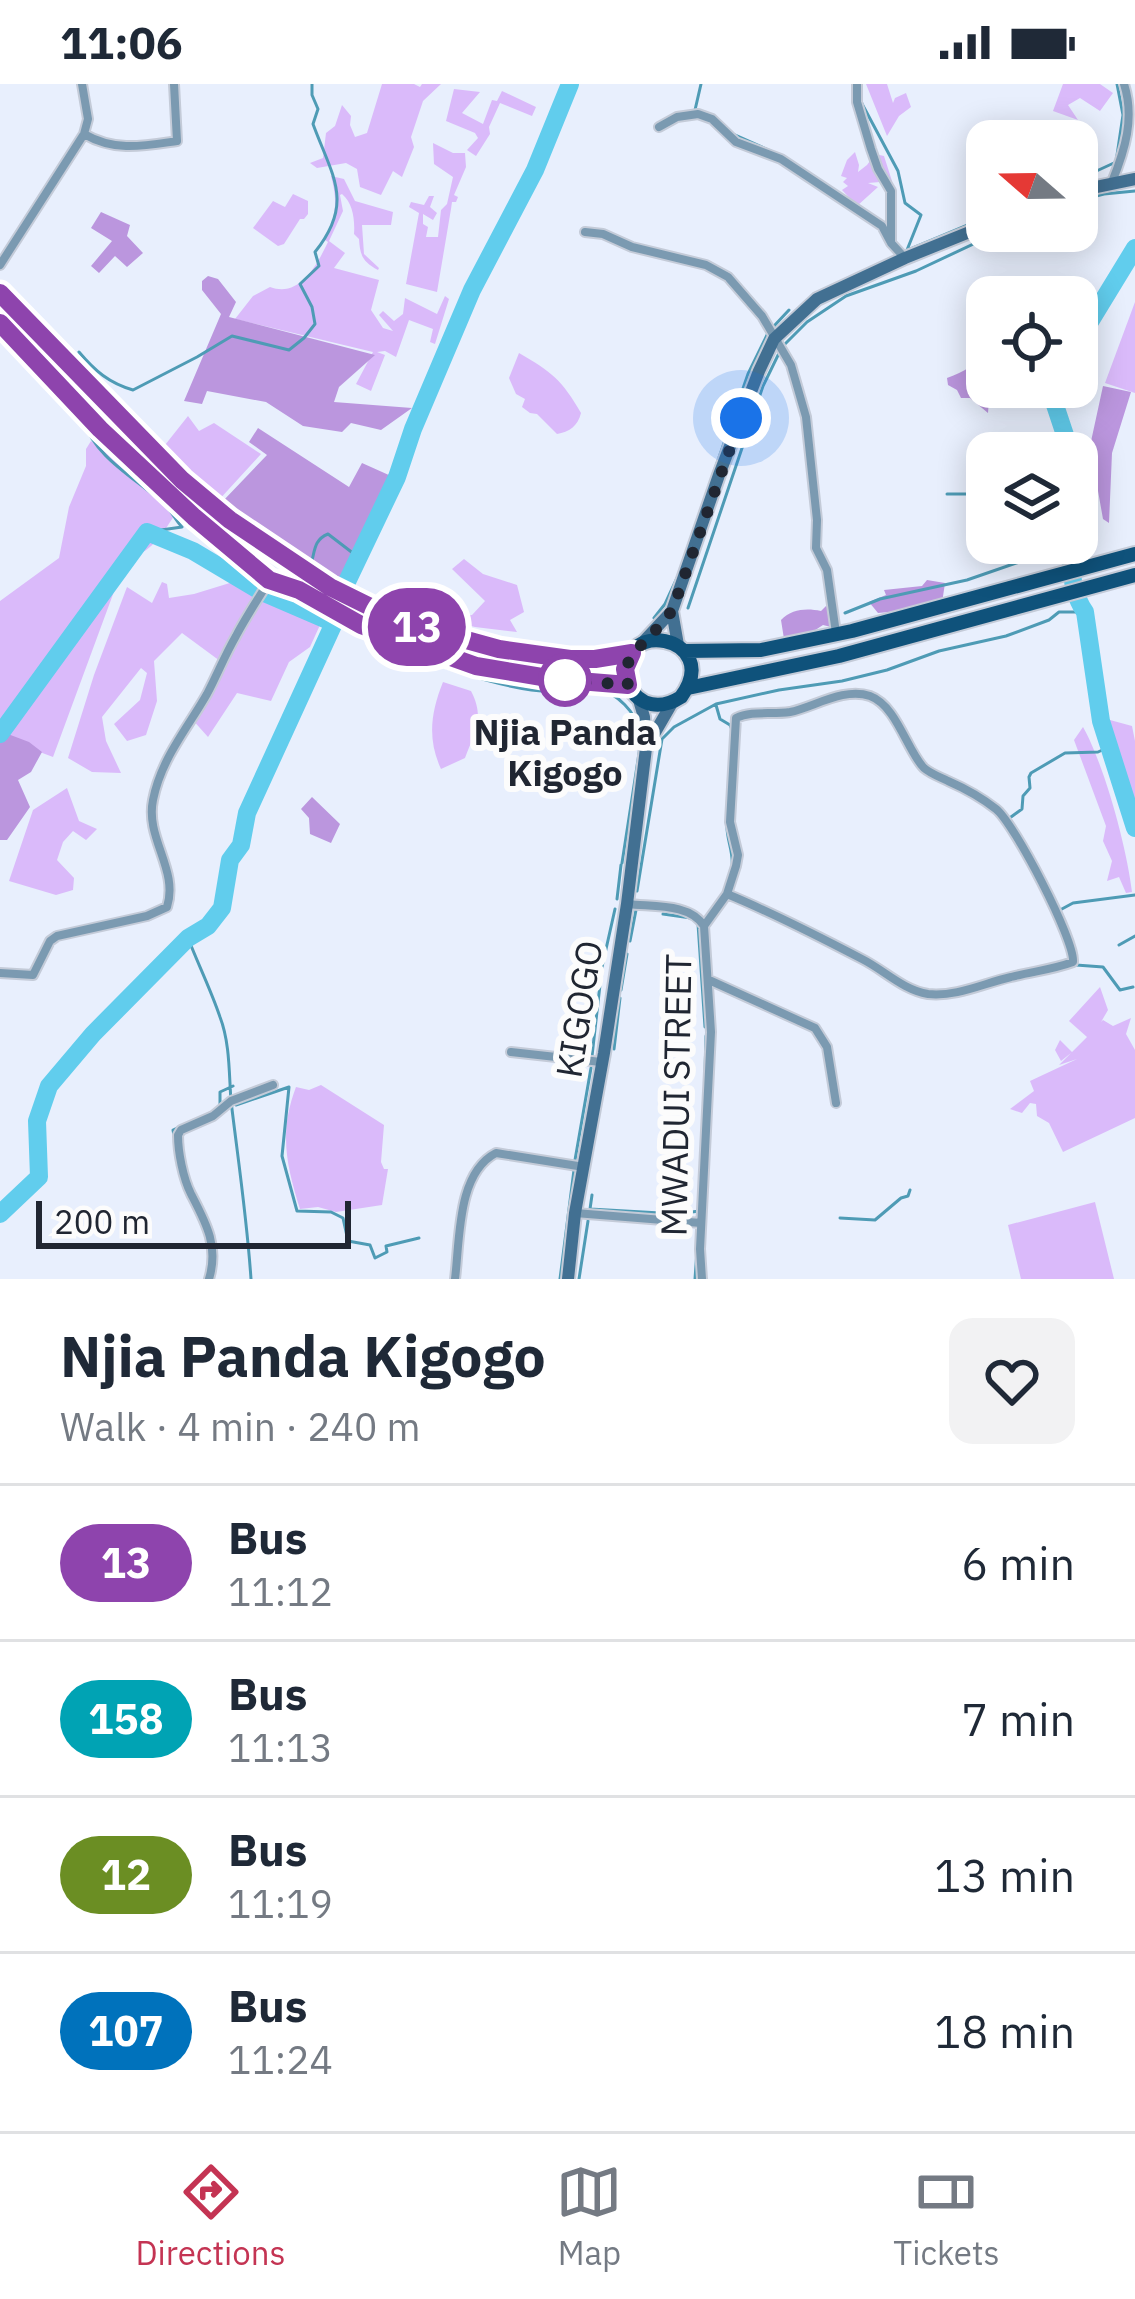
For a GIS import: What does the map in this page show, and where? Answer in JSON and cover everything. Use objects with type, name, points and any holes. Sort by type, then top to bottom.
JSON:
[{"type":"main road","points":[[0,293],[182,480],[230,520],[357,601],[401,622],[499,649],[595,659],[661,639],[681,648],[761,650],[1135,554]]},
{"type":"main road","points":[[0,323],[100,429],[269,580],[347,617],[476,666],[628,685]]},
{"type":"main road","points":[[688,688],[839,656],[1135,575]]},
{"type":"main road","points":[[637,648],[625,669],[628,685],[639,700],[661,706],[682,697],[688,688],[691,662],[681,648]]},
{"type":"street","points":[[0,266],[85,134],[88,119],[82,84]]},
{"type":"street","points":[[85,134],[101,144],[122,146],[177,141],[174,84]]},
{"type":"street","points":[[857,84],[857,102],[871,149],[891,191],[891,243]]},
{"type":"street","points":[[1112,182],[1130,119],[1124,84]]},
{"type":"street","points":[[659,127],[677,117],[698,114],[712,119],[736,142],[781,159],[882,226],[905,258]]},
{"type":"street","points":[[1098,186],[1135,179]]},
{"type":"street","points":[[585,232],[710,266],[728,277],[782,347],[806,417],[816,548],[826,570],[836,634]]},
{"type":"street","points":[[637,648],[672,611],[719,475],[774,339],[817,299],[966,233]]},
{"type":"street","points":[[0,973],[33,975],[57,936],[167,908],[169,874],[152,819],[152,801],[174,743],[269,580]]},
{"type":"street","points":[[672,611],[681,648]]},
{"type":"street","points":[[704,926],[727,894],[738,855],[730,822],[736,718],[794,711],[820,701],[865,694],[876,699],[904,731],[928,772],[1002,814],[1068,932],[1074,957],[1072,964],[1054,970],[932,994],[892,979],[844,950],[727,894]]},
{"type":"street","points":[[639,700],[646,748]]},
{"type":"street","points":[[646,748],[672,703]]},
{"type":"street","name":"KIGOGO","points":[[568,1279],[627,904],[646,748]]},
{"type":"street","name":"MWADUI STREET","points":[[627,904],[690,912],[704,926],[711,1032],[702,1279]]},
{"type":"street","points":[[709,980],[814,1028],[827,1047],[836,1103]]},
{"type":"street","points":[[511,1052],[602,1062]]},
{"type":"street","points":[[209,1279],[214,1247],[188,1188],[178,1135],[213,1117],[231,1101],[273,1085]]},
{"type":"street","points":[[455,1279],[468,1185],[481,1162],[496,1153],[584,1167]]},
{"type":"street","points":[[575,1213],[701,1223]]},
{"type":"shaded area","points":[[382,84],[441,84],[423,101],[402,177],[393,171],[381,195],[360,187],[357,169],[346,163],[317,168],[310,163],[323,158],[326,133],[335,126],[342,105],[351,116],[355,137],[367,133]]},
{"type":"shaded area","points":[[866,84],[887,84],[893,103],[906,93],[911,107],[887,136]]},
{"type":"shaded area","points":[[1063,84],[1100,84],[1113,93],[1100,111],[1080,98],[1068,105],[1078,120],[1053,111]]},
{"type":"shaded area","points":[[454,89],[480,92],[462,113],[483,124],[492,100],[497,101],[502,91],[536,107],[532,116],[500,103],[490,134],[476,156],[467,150],[478,138],[475,133],[446,121]]},
{"type":"shaded area","points":[[433,143],[465,153],[466,167],[454,195],[456,202],[452,202],[437,292],[406,284],[419,213],[409,207],[411,202],[424,205],[434,196],[430,207],[437,213],[433,220],[423,214],[423,224],[428,227],[426,237],[438,237],[441,210],[453,177],[434,164]]},
{"type":"shaded area","points":[[855,152],[858,172],[875,154],[884,156],[892,181],[868,183],[878,187],[857,206],[842,190],[848,186],[843,182],[847,178],[841,176]]},
{"type":"shaded area","points":[[331,176],[344,179],[355,201],[393,212],[391,225],[362,225],[364,254],[378,270],[363,258],[351,207],[342,194],[343,211],[329,241],[345,253],[334,268],[379,280],[371,310],[383,328],[393,331],[379,315],[383,311],[394,321],[403,314],[405,298],[437,314],[445,296],[449,299],[435,344],[430,342],[433,329],[409,320],[396,357],[377,352],[385,355],[371,391],[356,384],[373,352],[235,319],[253,296],[270,287],[299,284],[313,269],[328,242],[334,216]]},
{"type":"shaded area","points":[[293,194],[308,201],[308,214],[278,246],[253,228],[273,201],[285,207]]},
{"type":"shaded area","points":[[101,212],[130,225],[127,236],[143,253],[127,267],[115,256],[99,273],[91,266],[112,241],[91,228]]},
{"type":"shaded area","points":[[208,276],[218,279],[236,302],[229,317],[375,355],[339,387],[334,402],[412,408],[381,430],[351,423],[342,432],[303,426],[266,402],[207,391],[202,404],[184,401],[221,314],[202,290]]},
{"type":"shaded area","points":[[1135,302],[1135,393],[1105,383]]},
{"type":"shaded area","points":[[519,353],[555,378],[574,402],[581,413],[569,430],[557,434],[537,414],[522,407],[525,399],[516,394],[509,378]]},
{"type":"shaded area","points":[[966,369],[966,398],[948,385],[947,378]]},
{"type":"shaded area","points":[[1103,386],[1131,392],[1112,453],[1109,523],[1103,519],[1098,491],[1098,432],[1093,432]]},
{"type":"shaded area","points":[[188,416],[199,431],[214,423],[261,454],[217,502],[165,445]]},
{"type":"shaded area","points":[[258,428],[349,487],[362,463],[391,476],[341,592],[222,502],[267,455],[249,442]]},
{"type":"shaded area","points":[[91,441],[136,474],[174,516],[149,548],[126,559],[53,757],[0,737],[0,601],[59,558],[69,507]]},
{"type":"shaded area","points":[[464,559],[483,574],[517,585],[524,612],[510,620],[517,632],[448,620],[472,615],[485,601],[452,569]]},
{"type":"shaded area","points":[[927,580],[945,583],[942,603],[878,613],[869,602],[886,595],[884,590],[922,586]]},
{"type":"shaded area","points":[[162,582],[167,584],[169,598],[233,582],[295,601],[320,625],[310,647],[289,662],[271,701],[237,693],[208,737],[191,718],[220,661],[182,633],[154,661],[157,701],[146,735],[127,741],[114,724],[140,700],[147,673],[141,668],[102,717],[106,741],[121,773],[92,772],[68,758],[94,675],[127,587],[152,603]]},
{"type":"shaded area","points":[[826,606],[839,614],[835,628],[823,625],[797,642],[784,639],[781,620],[785,616],[800,610],[821,611]]},
{"type":"shaded area","points":[[443,682],[471,691],[478,717],[465,758],[441,769],[432,726]]},
{"type":"shaded area","points":[[1110,720],[1132,726],[1135,823],[1106,764]]},
{"type":"shaded area","points":[[1083,727],[1114,807],[1132,892],[1126,893],[1119,877],[1107,881],[1112,861],[1103,841],[1106,826],[1074,740]]},
{"type":"shaded area","points":[[0,731],[42,752],[31,772],[18,780],[30,807],[7,840],[0,840]]},
{"type":"shaded area","points":[[67,788],[79,821],[97,829],[86,840],[73,831],[63,842],[57,860],[74,878],[73,890],[56,895],[9,881],[33,810]]},
{"type":"shaded area","points":[[312,797],[340,824],[331,843],[310,834],[309,818],[301,809]]},
{"type":"shaded area","points":[[1100,987],[1108,1010],[1101,1022],[1113,1026],[1131,1018],[1126,1034],[1135,1050],[1135,1118],[1063,1152],[1049,1123],[1037,1116],[1036,1104],[1030,1103],[1022,1113],[1010,1109],[1034,1091],[1030,1081],[1077,1059],[1059,1065],[1071,1053],[1061,1061],[1055,1050],[1060,1040],[1072,1052],[1087,1037],[1069,1021]]},
{"type":"shaded area","points":[[321,1085],[384,1125],[381,1162],[388,1169],[382,1205],[336,1212],[300,1209],[288,1162],[287,1119],[296,1087],[309,1090]]},
{"type":"shaded area","points":[[1095,1202],[1114,1279],[1021,1279],[1008,1225]]},
{"type":"waterway","points":[[79,352],[103,376],[133,390],[232,336],[289,350],[304,338],[315,324],[300,284],[319,266],[315,252],[337,203],[333,174],[313,124],[318,109],[312,84]]},
{"type":"waterway","points":[[0,1214],[39,1177],[37,1121],[49,1086],[93,1034],[222,908],[230,860],[241,845],[247,813],[397,477],[472,290],[535,170],[570,84]]},
{"type":"waterway","points":[[695,110],[701,84]]},
{"type":"waterway","points":[[1098,170],[1116,162],[1123,115],[1117,84]]},
{"type":"waterway","points":[[860,100],[898,171],[905,203],[921,215],[907,250]]},
{"type":"waterway","points":[[733,134],[773,152]]},
{"type":"waterway","points":[[812,175],[844,197]]},
{"type":"waterway","points":[[1098,196],[1135,191]]},
{"type":"waterway","points":[[908,250],[966,226]]},
{"type":"waterway","points":[[688,608],[763,386],[782,347],[807,322],[846,296],[966,247]]},
{"type":"waterway","points":[[1098,309],[1135,248]]},
{"type":"waterway","points":[[774,326],[789,310]]},
{"type":"waterway","points":[[715,469],[748,374],[768,333]]},
{"type":"waterway","points":[[0,336],[76,414]]},
{"type":"waterway","points":[[1056,408],[1064,432]]},
{"type":"waterway","points":[[83,420],[107,457],[164,504],[182,527],[147,532]]},
{"type":"waterway","points":[[947,494],[966,494]]},
{"type":"waterway","points":[[0,734],[147,532],[193,551],[262,592],[334,623]]},
{"type":"waterway","points":[[309,569],[316,544],[328,534],[358,557]]},
{"type":"waterway","points":[[845,613],[880,599],[967,580],[1013,564]]},
{"type":"waterway","points":[[1071,564],[1085,612],[1101,721],[1135,828]]},
{"type":"waterway","points":[[654,618],[677,578]]},
{"type":"waterway","points":[[637,891],[662,739],[674,727],[716,704],[887,670],[939,651],[1006,636],[1059,612],[1085,612]]},
{"type":"waterway","points":[[334,623],[480,678],[532,690],[572,688]]},
{"type":"waterway","points":[[599,689],[625,705],[640,731]]},
{"type":"waterway","points":[[716,705],[720,719],[732,730]]},
{"type":"waterway","points":[[622,863],[640,747]]},
{"type":"waterway","points":[[1011,817],[1022,809],[1031,773],[1065,753],[1109,747]]},
{"type":"waterway","points":[[727,824],[732,867]]},
{"type":"waterway","points":[[1032,858],[1042,875]]},
{"type":"waterway","points":[[617,899],[621,865]]},
{"type":"waterway","points":[[1060,910],[1073,903],[1135,895]]},
{"type":"waterway","points":[[592,1056],[602,967],[615,909]]},
{"type":"waterway","points":[[630,941],[636,910]]},
{"type":"waterway","points":[[663,914],[691,918]]},
{"type":"waterway","points":[[698,924],[705,1027]]},
{"type":"waterway","points":[[1119,945],[1135,936]]},
{"type":"waterway","points":[[188,938],[226,1037],[251,1279]]},
{"type":"waterway","points":[[621,990],[627,954]]},
{"type":"waterway","points":[[1076,965],[1103,967],[1120,990],[1133,987]]},
{"type":"waterway","points":[[614,1049],[620,998]]},
{"type":"waterway","points":[[705,1073],[706,1036]]},
{"type":"waterway","points":[[575,1160],[591,1068]]},
{"type":"waterway","points":[[216,1109],[220,1092],[233,1086]]},
{"type":"waterway","points":[[236,1105],[289,1087],[282,1156],[297,1211],[331,1212],[343,1218],[348,1241],[370,1245],[375,1258],[387,1252],[386,1246],[419,1238]]},
{"type":"waterway","points":[[175,1141],[173,1130],[192,1121]]},
{"type":"waterway","points":[[560,1279],[574,1170]]},
{"type":"waterway","points":[[840,1218],[875,1220],[910,1190]]},
{"type":"waterway","points":[[592,1195],[590,1209],[699,1211]]},
{"type":"waterway","points":[[579,1279],[588,1221]]},
{"type":"waterway","points":[[695,1279],[697,1251]]},
{"type":"bus line","name":"13","points":[[0,293],[182,480],[230,520],[330,587],[401,622],[471,643],[570,659],[632,653],[625,669],[628,685],[476,666],[361,625],[299,590],[269,580],[100,429],[0,323]]},
{"type":"place","name":"Njia Panda Kigogo","points":[[565,680]]},
{"type":"route","points":[[565,680],[554,679],[628,685],[627,660],[672,611],[741,418]]}]
